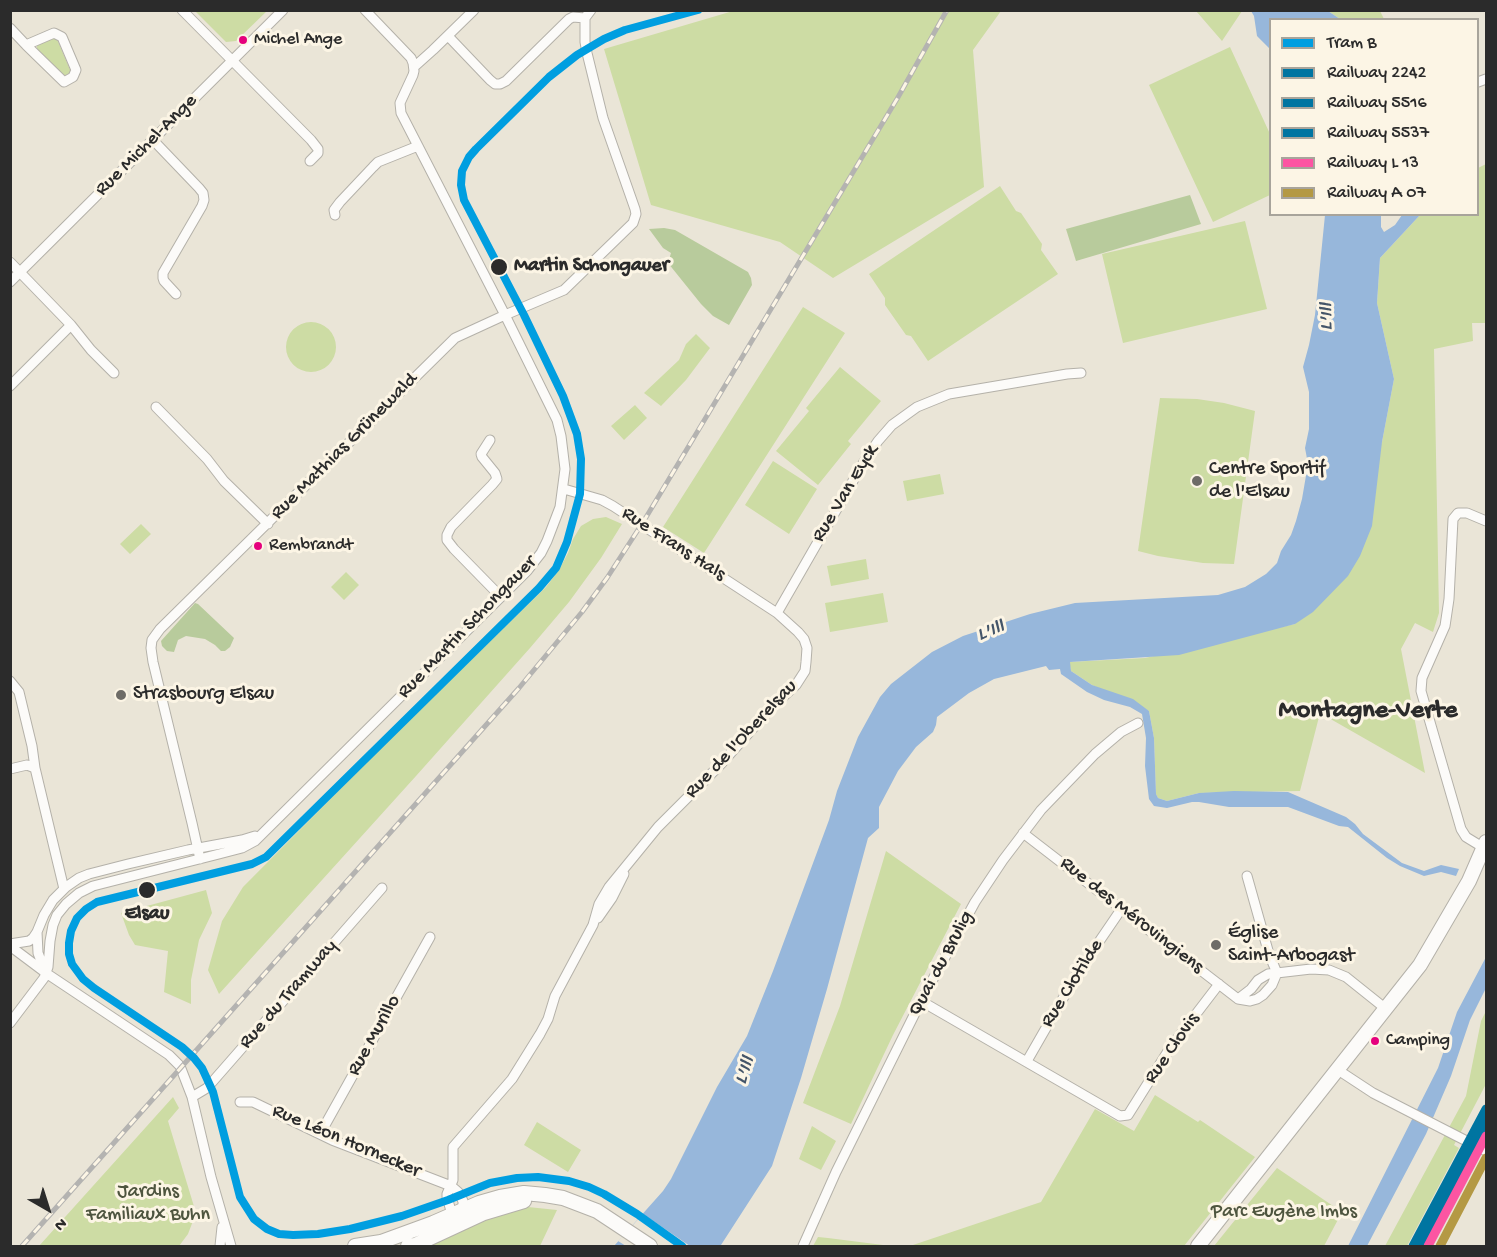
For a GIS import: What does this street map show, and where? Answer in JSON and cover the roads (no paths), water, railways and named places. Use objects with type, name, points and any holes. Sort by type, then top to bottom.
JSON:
[{"type":"main road","points":[[1198,1246],[1420,965],[1469,881],[1485,845]]},
{"type":"main road","points":[[408,1246],[415,1245],[479,1203],[524,1193],[554,1196],[586,1207],[608,1218],[650,1246]]},
{"type":"main road","points":[[355,1246],[381,1242],[455,1218],[474,1217],[531,1200],[586,1207]]},
{"type":"main road","points":[[395,1246],[426,1235],[455,1218]]},
{"type":"street","points":[[182,10],[315,145],[318,153],[310,161]]},
{"type":"street","name":"Rue Michel-Ange","points":[[10,282],[283,10]]},
{"type":"street","points":[[365,10],[411,58],[414,67],[474,10]]},
{"type":"street","points":[[448,36],[490,80],[495,84],[500,84],[506,81],[569,19],[588,14]]},
{"type":"street","name":"Rue Mathias Grünewald","points":[[200,859],[153,662],[152,640],[455,338],[564,290],[629,228],[636,214],[600,107],[585,42],[588,14]]},
{"type":"street","points":[[10,28],[26,45],[64,82],[73,77],[76,70],[62,37],[54,33],[26,45]]},
{"type":"street","name":"Rue Martin Schongauer","points":[[46,973],[55,920],[72,898],[93,886],[249,845],[259,838],[527,571],[544,547],[552,530],[561,507],[565,469],[557,420],[399,108],[414,67]]},
{"type":"street","points":[[153,140],[203,193],[202,206],[163,273],[164,281],[176,294]]},
{"type":"street","points":[[335,215],[334,210],[340,202],[378,162],[418,146]]},
{"type":"street","points":[[10,262],[114,373]]},
{"type":"street","points":[[10,386],[70,325]]},
{"type":"street","name":"Rue Van Eyck","points":[[777,613],[865,460],[892,425],[917,407],[949,394],[1081,373]]},
{"type":"street","points":[[156,407],[207,459],[224,481],[268,524]]},
{"type":"street","points":[[489,440],[481,454],[497,478],[451,527],[447,540],[501,597]]},
{"type":"street","name":"Rue Frans Hals","points":[[564,489],[602,500],[613,506],[777,613]]},
{"type":"street","points":[[1485,845],[1466,837],[1461,829],[1420,691],[1422,678],[1445,626],[1449,599],[1453,519],[1458,513],[1467,513],[1486,521]]},
{"type":"street","name":"Rue de l'Oberelsau","points":[[455,1218],[447,1197],[453,1180],[453,1147],[512,1079],[546,1024],[555,996],[631,861],[658,827],[721,764],[801,678],[806,662],[806,643],[798,632],[777,613]]},
{"type":"street","points":[[10,681],[19,692],[64,889]]},
{"type":"street","name":"Quai du Brulig","points":[[803,1246],[836,1172],[921,1001],[975,902],[1023,833],[1062,786],[1121,732],[1138,723]]},
{"type":"street","points":[[10,769],[27,765],[35,768]]},
{"type":"street","name":"Rue Martin Schongauer","points":[[37,932],[48,907],[64,889],[84,875],[251,838],[270,826]]},
{"type":"street","name":"Rue des Mérovingiens","points":[[1023,833],[1238,999],[1263,977],[1311,969],[1329,970],[1338,972],[1386,1009]]},
{"type":"street","points":[[1247,876],[1269,954],[1277,973]]},
{"type":"street","name":"Rue du Tramway","points":[[192,1097],[207,1088],[382,888]]},
{"type":"street","name":"Rue Clotilde","points":[[1027,1061],[1077,974],[1122,908]]},
{"type":"street","points":[[10,1023],[41,984],[46,973],[38,953],[37,932]]},
{"type":"street","points":[[10,945],[29,941],[37,932]]},
{"type":"street","name":"Rue Murillo","points":[[320,1134],[430,937]]},
{"type":"street","points":[[10,945],[46,973],[173,1058],[183,1072],[192,1097],[221,1216],[231,1246]]},
{"type":"street","name":"Rue Clovis","points":[[1027,1061],[1120,1116],[1128,1115],[1170,1048],[1219,984]]},
{"type":"street","points":[[921,1001],[1027,1061]]},
{"type":"street","points":[[1338,1070],[1373,1093],[1486,1151]]},
{"type":"street","name":"Rue Léon Hornecker","points":[[240,1102],[253,1102],[320,1134],[450,1189]]},
{"type":"street","name":"Rue de l'Oberelsau","points":[[450,1189],[458,1192],[463,1201],[463,1206],[455,1218]]},
{"type":"street","points":[[220,1246],[221,1216]]},
{"type":"water","points":[[1251,11],[1328,11],[1338,18],[1269,18],[1269,48],[1257,36]]},
{"type":"water","name":"L'Ill","points":[[1325,216],[1381,216],[1381,227],[1384,232],[1395,225],[1401,216],[1419,216],[1380,258],[1377,303],[1394,379],[1382,442],[1372,526],[1360,556],[1348,576],[1313,612],[1295,624],[1179,655],[1070,662],[1071,671],[1092,685],[1133,699],[1149,711],[1154,738],[1158,798],[1167,801],[1199,793],[1234,791],[1288,792],[1346,817],[1363,834],[1402,863],[1424,871],[1441,865],[1459,869],[1456,876],[1441,872],[1424,876],[1387,858],[1348,827],[1339,826],[1288,807],[1229,807],[1199,802],[1167,808],[1154,806],[1149,799],[1145,766],[1146,738],[1142,714],[1130,707],[1104,700],[1087,692],[1061,674],[1060,669],[1049,670],[1046,666],[994,679],[969,693],[937,717],[933,732],[916,747],[898,771],[879,807],[879,828],[868,838],[801,1078],[772,1166],[721,1245],[614,1246],[671,1179],[717,1087],[747,1036],[858,737],[880,697],[891,684],[932,652],[963,636],[1030,614],[1075,603],[1218,595],[1245,587],[1266,574],[1277,563],[1296,521],[1308,464],[1305,448],[1309,429],[1309,392],[1303,367],[1315,315]]},
{"type":"water","points":[[1486,957],[1486,988],[1470,1020],[1451,1076],[1426,1134],[1367,1246],[1348,1246],[1438,1068],[1457,1012]]},
{"type":"railway","points":[[22,1246],[519,688],[582,612],[645,519],[897,99],[947,10]]},
{"type":"tram line","name":"B","points":[[682,1246],[604,1194],[569,1181],[538,1177],[490,1183],[402,1216],[350,1229],[293,1235],[279,1234],[267,1229],[254,1219],[240,1197],[213,1092],[202,1068],[182,1047],[83,979],[72,964],[69,943],[77,918],[97,902],[252,864],[266,857],[539,588],[556,568],[567,542],[580,494],[581,459],[577,434],[563,396],[524,315],[464,200],[461,185],[462,171],[476,149],[549,77],[577,55],[625,30],[698,10]]},
{"type":"rail line","name":"2242","points":[[1413,1246],[1486,1109]]},
{"type":"rail line","name":"5537","points":[[1419,1246],[1486,1121]]},
{"type":"rail line","name":"5516","points":[[1425,1246],[1486,1130]]},
{"type":"place","name":"Michel Ange","points":[[243,40]]},
{"type":"place","name":"Martin Schongauer","points":[[499,267]]},
{"type":"place","name":"Centre Sportif de l'Elsau","points":[[1197,481]]},
{"type":"place","name":"Rembrandt","points":[[258,546]]},
{"type":"place","name":"Strasbourg Elsau","points":[[121,695]]},
{"type":"place","name":"Elsau","points":[[147,890]]},
{"type":"place","name":"Église Saint-Arbogast","points":[[1216,945]]},
{"type":"place","name":"Camping","points":[[1375,1041]]},
{"type":"district","name":"Montagne-Verte","points":[[1368,712]]},
{"type":"park label","name":"Jardins Familiaux Buhn","points":[[148,1204]]},
{"type":"park label","name":"Parc Eugène Imbs","points":[[1284,1213]]}]
